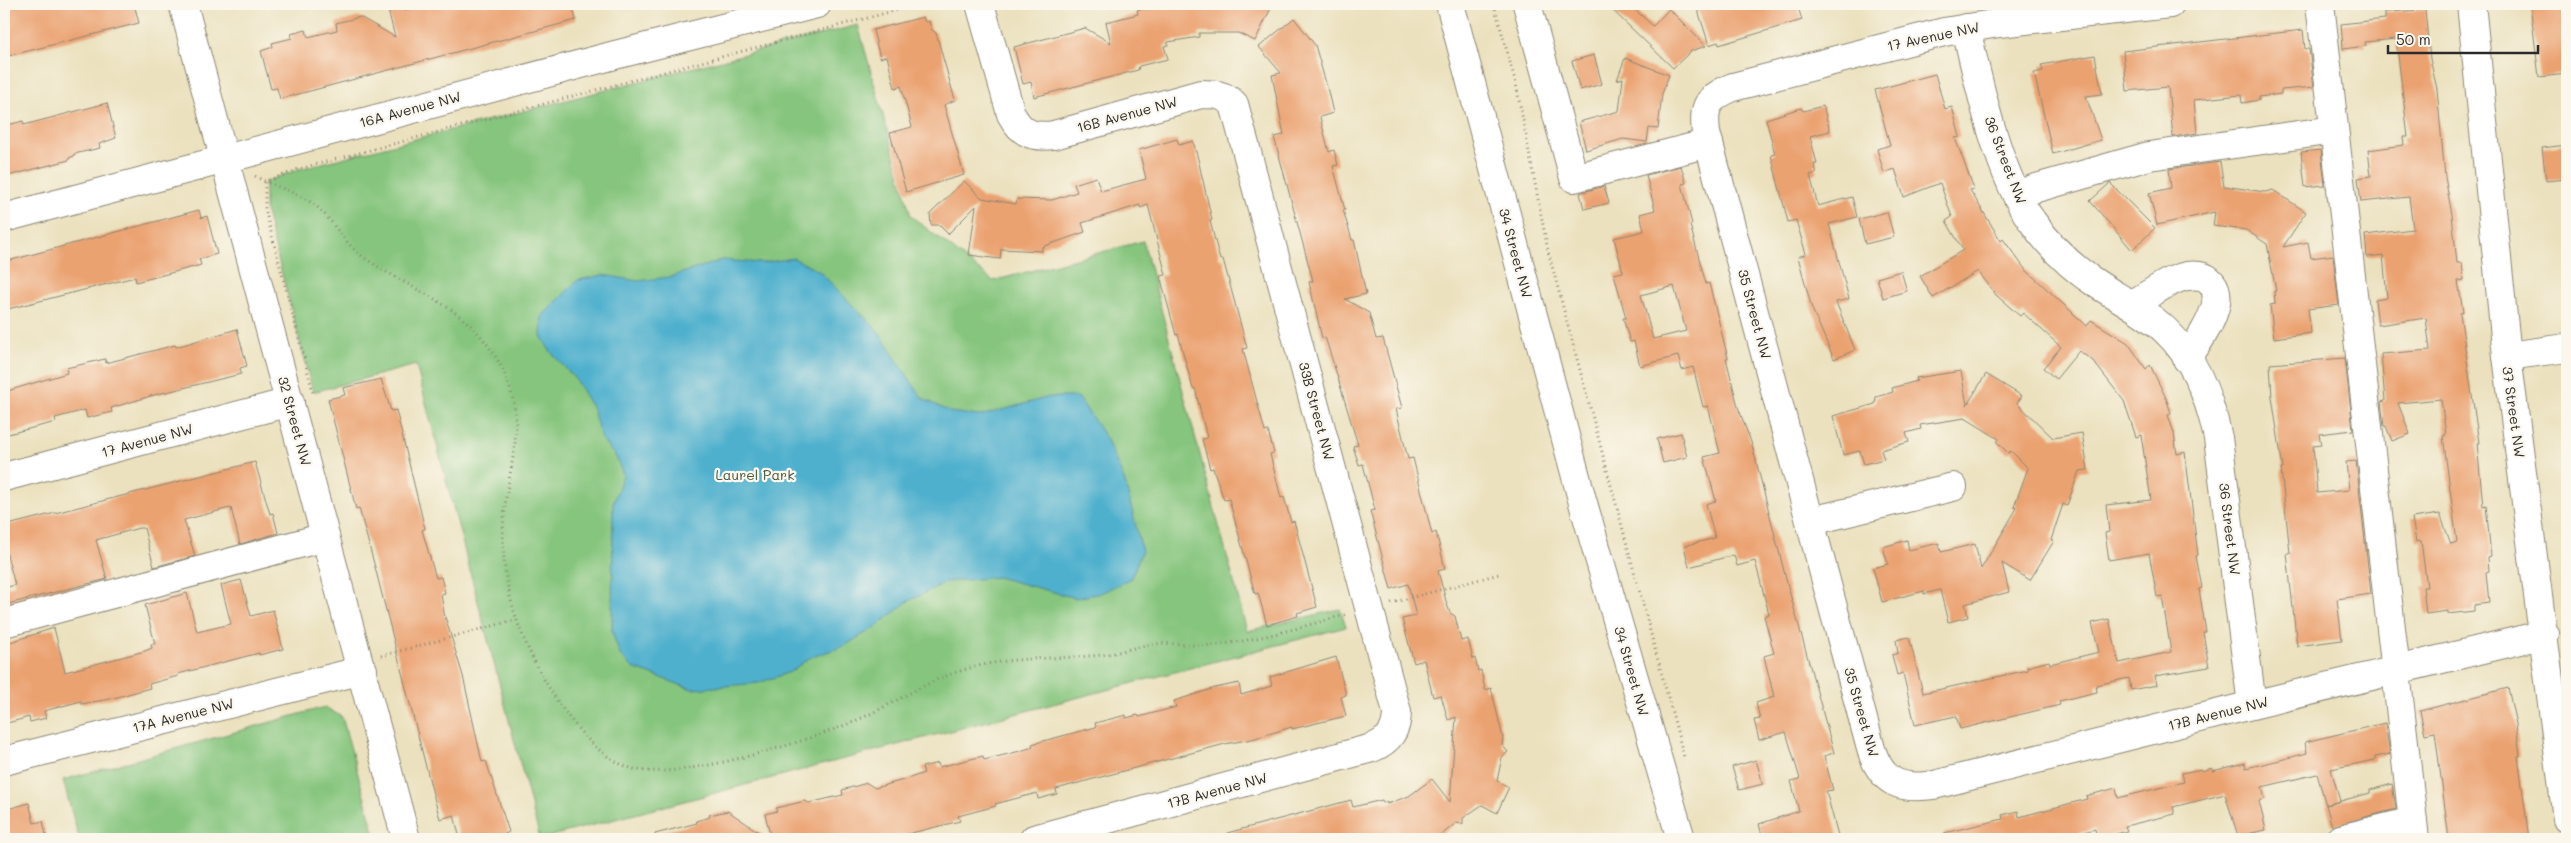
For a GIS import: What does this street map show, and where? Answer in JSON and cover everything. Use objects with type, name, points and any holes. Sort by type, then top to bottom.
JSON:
[{"type":"street","name":"32 Street NW","points":[[183,4],[226,158],[302,397],[325,536],[362,666],[406,839]]},
{"type":"street","name":"16A Avenue NW","points":[[4,218],[615,55],[817,4]]},
{"type":"street","name":"16B Avenue NW","points":[[980,4],[1011,114],[1017,125],[1028,134],[1040,136],[1054,135],[1201,94],[1226,96]]},
{"type":"street","name":"34 Street NW","points":[[1450,4],[1583,503],[1681,839]]},
{"type":"street","points":[[1527,4],[1574,178],[1709,143]]},
{"type":"street","name":"17 Avenue NW","points":[[1707,106],[1712,99],[1732,88],[1924,36],[1966,28],[2170,4]]},
{"type":"street","points":[[2320,4],[2414,830],[2340,839]]},
{"type":"street","name":"37 Street NW","points":[[2471,4],[2507,356],[2545,634],[2567,819]]},
{"type":"street","name":"36 Street NW","points":[[1966,28],[1982,96],[2017,196],[2030,220],[2050,244],[2075,267],[2096,283],[2132,304],[2167,332],[2187,359],[2210,405],[2218,438],[2252,705]]},
{"type":"street","name":"33B Street NW","points":[[1226,96],[1234,104],[1242,125],[1397,712],[1394,730]]},
{"type":"street","name":"35 Street NW","points":[[1707,106],[1705,124],[1709,143],[1871,749],[1878,767],[1892,782]]},
{"type":"street","points":[[2017,196],[2033,189],[2149,156],[2334,130]]},
{"type":"street","points":[[2132,304],[2186,276],[2205,277],[2212,282],[2216,291],[2215,309],[2206,329],[2187,359]]},
{"type":"street","points":[[2507,356],[2567,348]]},
{"type":"street","name":"17 Avenue NW","points":[[4,477],[302,397]]},
{"type":"street","points":[[1810,521],[1953,487]]},
{"type":"street","name":"34 Street NW","points":[[1583,503],[1662,839]]},
{"type":"street","points":[[4,623],[325,536]]},
{"type":"street","name":"17B Avenue NW","points":[[1892,782],[1910,787],[1934,785],[2545,634]]},
{"type":"street","name":"17A Avenue NW","points":[[4,761],[362,666]]},
{"type":"street","name":"17B Avenue NW","points":[[1034,839],[1372,748],[1388,739],[1394,730]]},
{"type":"path","points":[[265,182],[299,169],[920,4]]},
{"type":"path","points":[[1494,4],[1516,84],[1548,251],[1685,762]]},
{"type":"path","points":[[226,158],[265,182],[312,203],[355,251],[445,304],[478,332],[498,362],[510,392],[517,428],[517,444],[507,490],[503,535],[506,568],[515,620],[535,665],[566,713],[600,751],[629,768],[649,773],[720,763],[820,734],[850,724],[946,676],[978,666],[1028,657],[1103,655],[1152,644],[1208,646],[1236,642],[1356,612]]},
{"type":"path","points":[[265,182],[265,210],[302,397]]},
{"type":"path","points":[[1386,604],[1499,574]]},
{"type":"path","points":[[362,666],[515,620]]},
{"type":"green space","name":"Laurel Park","points":[[858,25],[911,216],[993,281],[1143,241],[1247,631],[1340,609],[1346,627],[540,839],[416,365],[313,392],[265,209],[265,182],[299,169]]},
{"type":"green space","points":[[325,707],[342,717],[376,839],[79,839],[63,780]]},
{"type":"water","points":[[793,258],[819,271],[877,330],[922,398],[950,412],[980,416],[1049,397],[1078,397],[1106,438],[1125,482],[1142,551],[1131,578],[1101,593],[1076,598],[997,577],[946,582],[907,602],[876,627],[844,646],[809,658],[790,672],[758,683],[692,689],[633,668],[620,655],[612,632],[613,503],[623,475],[616,457],[602,440],[592,407],[575,379],[550,351],[541,336],[542,316],[578,280],[603,275],[638,281],[670,277],[722,260],[762,263]]},
{"type":"building","points":[[4,4],[134,4],[139,23],[4,57]]},
{"type":"building","points":[[430,4],[572,4],[576,20],[280,99],[277,88],[271,89],[261,51],[273,47],[272,43],[292,38],[291,34],[306,30],[308,37],[337,30],[336,23],[360,17],[395,37],[388,10],[403,6],[404,10]]},
{"type":"building","points":[[1161,4],[1273,4],[1255,41],[1238,33],[1199,33],[1199,37],[1168,42],[1168,45],[1164,46],[1168,59],[1139,66],[1138,70],[1034,97],[1031,82],[1023,84],[1014,47],[1085,28],[1111,43],[1106,22],[1138,14],[1137,10]]},
{"type":"building","points":[[1606,4],[1629,4],[1653,26],[1669,9],[1706,46],[1691,51],[1673,68]]},
{"type":"building","points":[[1696,4],[1797,4],[1802,20],[1719,45],[1718,42],[1709,45]]},
{"type":"building","points":[[2530,4],[2564,4],[2567,32],[2567,74],[2539,77]]},
{"type":"building","points":[[2425,10],[2430,59],[2437,89],[2445,177],[2452,215],[2457,263],[2462,263],[2464,280],[2458,281],[2463,312],[2460,313],[2479,443],[2477,443],[2483,506],[2486,505],[2491,556],[2488,557],[2489,571],[2486,572],[2489,603],[2474,605],[2474,611],[2448,614],[2448,611],[2426,614],[2423,587],[2427,587],[2421,541],[2416,542],[2412,518],[2440,514],[2451,544],[2457,542],[2443,436],[2446,435],[2441,399],[2398,403],[2410,434],[2392,441],[2386,426],[2384,426],[2381,402],[2385,401],[2381,354],[2430,350],[2426,318],[2378,325],[2375,300],[2387,298],[2383,255],[2367,257],[2365,235],[2413,229],[2409,197],[2361,202],[2358,178],[2371,176],[2368,150],[2404,145],[2403,137],[2408,137],[2396,39],[2365,42],[2366,46],[2343,49],[2341,24],[2385,19],[2385,12]]},
{"type":"building","points":[[923,17],[925,22],[929,21],[931,29],[936,33],[955,100],[944,105],[964,175],[906,192],[890,133],[912,127],[901,86],[895,88],[887,56],[880,58],[873,30]]},
{"type":"building","points":[[1294,18],[1315,45],[1327,87],[1333,113],[1320,117],[1329,152],[1334,150],[1338,165],[1333,166],[1345,210],[1343,210],[1352,240],[1354,240],[1366,294],[1345,299],[1369,313],[1376,339],[1383,338],[1402,408],[1396,409],[1408,459],[1413,458],[1432,534],[1436,532],[1440,548],[1445,569],[1438,571],[1446,601],[1450,613],[1455,616],[1461,641],[1468,639],[1478,671],[1481,670],[1485,690],[1491,688],[1503,738],[1502,745],[1508,752],[1502,757],[1497,781],[1509,787],[1497,813],[1482,805],[1463,818],[1463,824],[1456,823],[1440,836],[1428,839],[1228,839],[1227,833],[1351,800],[1353,807],[1382,800],[1383,803],[1387,802],[1387,804],[1409,796],[1432,779],[1450,802],[1456,717],[1448,720],[1441,695],[1433,697],[1424,660],[1414,663],[1402,619],[1416,616],[1408,584],[1391,589],[1370,511],[1375,510],[1363,464],[1359,465],[1353,446],[1358,445],[1333,362],[1325,337],[1322,338],[1309,282],[1313,281],[1274,137],[1284,135],[1272,75],[1281,73],[1259,47]]},
{"type":"building","points":[[2303,30],[2305,49],[2309,49],[2314,87],[2281,90],[2281,94],[2259,97],[2259,100],[2242,103],[2241,95],[2194,100],[2197,133],[2173,137],[2168,87],[2127,91],[2123,51]]},
{"type":"building","points":[[1594,55],[1602,84],[1580,90],[1572,61]]},
{"type":"building","points":[[2095,55],[2102,94],[2086,96],[2101,140],[2053,154],[2034,73],[2043,71],[2041,65]]},
{"type":"building","points":[[1625,58],[1669,75],[1662,94],[1658,129],[1649,128],[1647,142],[1623,139],[1586,150],[1579,122],[1619,111],[1623,78],[1617,80]]},
{"type":"building","points":[[1935,74],[1945,109],[1952,107],[1960,137],[1955,138],[1974,189],[1970,190],[2001,241],[2003,239],[2025,269],[2087,326],[2091,320],[2128,343],[2146,369],[2150,365],[2166,398],[2171,413],[2168,415],[2174,433],[2177,454],[2185,452],[2198,555],[2196,556],[2202,588],[2199,589],[2206,632],[2203,632],[2209,667],[2155,676],[2157,685],[2131,690],[2129,678],[2096,685],[2097,692],[2059,701],[2060,705],[1960,729],[1956,716],[1915,725],[1903,673],[1897,675],[1892,655],[1898,653],[1896,640],[1909,637],[1923,693],[2028,670],[2027,667],[2049,661],[2050,664],[2099,652],[2092,623],[2109,619],[2119,663],[2171,652],[2162,596],[2157,597],[2149,553],[2109,560],[2105,533],[2109,532],[2106,505],[2151,500],[2141,435],[2136,437],[2124,401],[2093,361],[2079,351],[2056,379],[2043,368],[2061,347],[2023,313],[2020,316],[1996,295],[1978,271],[1933,298],[1920,276],[1963,250],[1946,221],[1952,217],[1940,183],[1904,197],[1895,169],[1884,173],[1877,149],[1890,145],[1875,90]]},
{"type":"building","points":[[107,103],[116,138],[99,144],[100,148],[74,154],[69,160],[4,177],[4,126],[23,121],[24,125]]},
{"type":"building","points":[[1823,106],[1830,131],[1810,136],[1817,164],[1814,164],[1817,173],[1810,175],[1818,206],[1852,197],[1857,217],[1829,224],[1849,299],[1836,302],[1855,350],[1834,359],[1812,309],[1798,257],[1806,254],[1796,220],[1788,222],[1771,155],[1775,154],[1766,119],[1801,108],[1803,111]]},
{"type":"building","points":[[1177,139],[1179,145],[1193,141],[1220,260],[1223,259],[1247,348],[1243,349],[1265,432],[1268,431],[1274,453],[1270,454],[1281,498],[1284,497],[1291,522],[1294,521],[1317,607],[1297,613],[1298,616],[1267,625],[1258,593],[1255,594],[1229,499],[1224,500],[1213,468],[1210,469],[1202,439],[1207,438],[1195,388],[1193,389],[1178,334],[1176,335],[1160,276],[1166,275],[1148,205],[1140,208],[1140,205],[1082,223],[1085,232],[1042,247],[1042,251],[1001,249],[1000,259],[969,255],[976,206],[948,234],[939,225],[931,225],[930,214],[964,181],[982,198],[1016,204],[1017,199],[1052,200],[1077,192],[1074,184],[1096,177],[1101,191],[1146,179],[1139,150]]},
{"type":"building","points":[[2567,145],[2567,179],[2546,181],[2542,148]]},
{"type":"building","points":[[2321,150],[2325,185],[2305,187],[2301,152]]},
{"type":"building","points":[[2220,162],[2224,186],[2265,192],[2273,190],[2306,212],[2283,247],[2308,242],[2311,258],[2333,255],[2339,305],[2308,309],[2311,333],[2274,338],[2270,305],[2275,304],[2274,291],[2276,291],[2267,244],[2246,230],[2213,226],[2215,212],[2157,225],[2149,193],[2171,188],[2169,169]]},
{"type":"building","points":[[1681,166],[1686,183],[1682,184],[1692,224],[1690,225],[1706,284],[1709,283],[1738,407],[1752,445],[1787,583],[1834,753],[1824,756],[1833,790],[1826,791],[1839,839],[1763,839],[1759,824],[1799,811],[1791,781],[1800,779],[1786,732],[1759,740],[1754,720],[1760,719],[1756,703],[1774,697],[1764,656],[1774,653],[1764,616],[1769,614],[1755,561],[1737,566],[1734,555],[1689,567],[1684,546],[1715,538],[1706,504],[1716,501],[1704,457],[1720,453],[1708,406],[1703,407],[1693,367],[1682,370],[1678,356],[1640,366],[1634,341],[1630,342],[1623,318],[1626,318],[1614,274],[1623,272],[1614,238],[1644,231],[1640,214],[1655,210],[1646,175]],"holes":[[[1674,286],[1686,331],[1653,339],[1641,295]]]},
{"type":"building","points":[[2110,183],[2155,228],[2132,250],[2090,201]]},
{"type":"building","points":[[1604,186],[1609,203],[1584,209],[1580,193]]},
{"type":"building","points":[[199,210],[201,218],[207,216],[217,254],[199,259],[201,265],[136,282],[135,277],[4,310],[4,262]]},
{"type":"building","points":[[1887,212],[1894,237],[1865,244],[1859,219]]},
{"type":"building","points":[[1901,271],[1907,291],[1883,298],[1877,278]]},
{"type":"building","points":[[237,329],[247,366],[240,368],[241,374],[154,395],[111,408],[112,412],[87,418],[85,410],[55,418],[56,422],[4,435],[4,392],[67,373],[66,368],[105,359],[106,363],[175,345],[176,347]]},
{"type":"building","points":[[2345,358],[2353,430],[2319,434],[2321,445],[2313,446],[2317,493],[2349,490],[2346,462],[2356,461],[2371,594],[2337,599],[2342,640],[2297,646],[2287,553],[2290,553],[2281,469],[2283,469],[2272,397],[2270,364]]},
{"type":"building","points":[[1961,371],[1967,405],[1986,374],[2022,396],[2017,403],[2053,438],[2082,433],[2088,470],[2079,471],[2067,506],[2063,504],[2051,540],[2054,541],[2030,580],[2002,563],[2009,592],[1965,604],[1968,617],[1948,622],[1940,590],[1924,594],[1924,591],[1882,602],[1873,568],[1888,564],[1883,547],[1907,540],[1909,550],[1939,543],[1941,552],[1975,544],[1981,569],[2017,508],[2014,507],[2028,468],[2011,451],[2008,453],[1997,442],[1999,439],[1965,418],[1920,425],[1921,429],[1906,433],[1909,442],[1881,450],[1884,459],[1864,464],[1860,451],[1843,455],[1833,416],[1875,404],[1876,397],[1893,392],[1892,388],[1917,381],[1916,378]]},
{"type":"building","points":[[381,379],[391,411],[396,410],[425,529],[422,530],[436,578],[441,577],[445,593],[441,594],[444,613],[463,676],[482,762],[486,761],[509,832],[505,834],[507,839],[460,839],[454,815],[440,819],[433,794],[376,571],[359,508],[356,509],[328,399],[345,395],[343,388]]},
{"type":"building","points":[[1681,433],[1687,457],[1663,463],[1657,439]]},
{"type":"building","points":[[255,462],[270,514],[273,513],[278,533],[240,544],[231,508],[184,520],[195,556],[154,567],[144,528],[139,528],[96,540],[107,579],[4,605],[4,588],[15,585],[4,544],[4,526]]},
{"type":"building","points":[[241,580],[251,616],[273,610],[283,649],[259,655],[259,653],[178,674],[178,676],[149,684],[150,688],[110,699],[81,704],[81,701],[44,711],[46,718],[30,722],[29,717],[4,724],[4,644],[54,628],[65,672],[145,651],[152,648],[151,644],[155,644],[145,605],[187,593],[197,632],[231,624],[221,585]]},
{"type":"building","points":[[1336,657],[1346,695],[1341,697],[1346,716],[1292,729],[1292,727],[1056,789],[1057,794],[1038,799],[1037,793],[995,804],[996,806],[958,816],[960,821],[887,839],[771,839],[765,814],[777,811],[776,808],[843,795],[842,790],[867,783],[875,788],[924,773],[922,767],[938,763],[939,767],[983,756],[984,760],[1020,751],[1033,747],[1032,744],[1096,727],[1095,723],[1126,715],[1126,718],[1138,715],[1139,717],[1176,707],[1174,701],[1215,688],[1239,683],[1241,695],[1272,686],[1270,677]]},
{"type":"building","points":[[2508,688],[2516,724],[2520,756],[2518,756],[2529,839],[2449,839],[2435,732],[2425,734],[2420,711]]},
{"type":"building","points":[[2385,723],[2390,754],[2375,757],[2375,760],[2331,769],[2340,801],[2326,805],[2317,774],[2262,787],[2265,799],[2259,801],[2266,830],[2238,836],[2225,794],[2173,807],[2175,814],[2125,826],[2127,831],[2097,839],[2095,829],[2057,839],[1945,839],[1944,833],[2003,819],[2002,815],[2018,811],[2019,817],[2087,799],[2086,796],[2116,788],[2118,798],[2184,782],[2182,773],[2212,768],[2213,771],[2245,763],[2246,768],[2307,753],[2305,742]]},
{"type":"building","points":[[1756,760],[1763,784],[1739,790],[1732,767]]},
{"type":"building","points":[[2392,784],[2396,809],[2332,826],[2326,805],[2370,793],[2370,790]]},
{"type":"building","points":[[29,803],[34,823],[43,821],[47,839],[4,839],[4,810]]},
{"type":"building","points":[[728,811],[769,839],[656,839],[655,834],[697,823],[696,821],[710,817],[709,815]]}]
